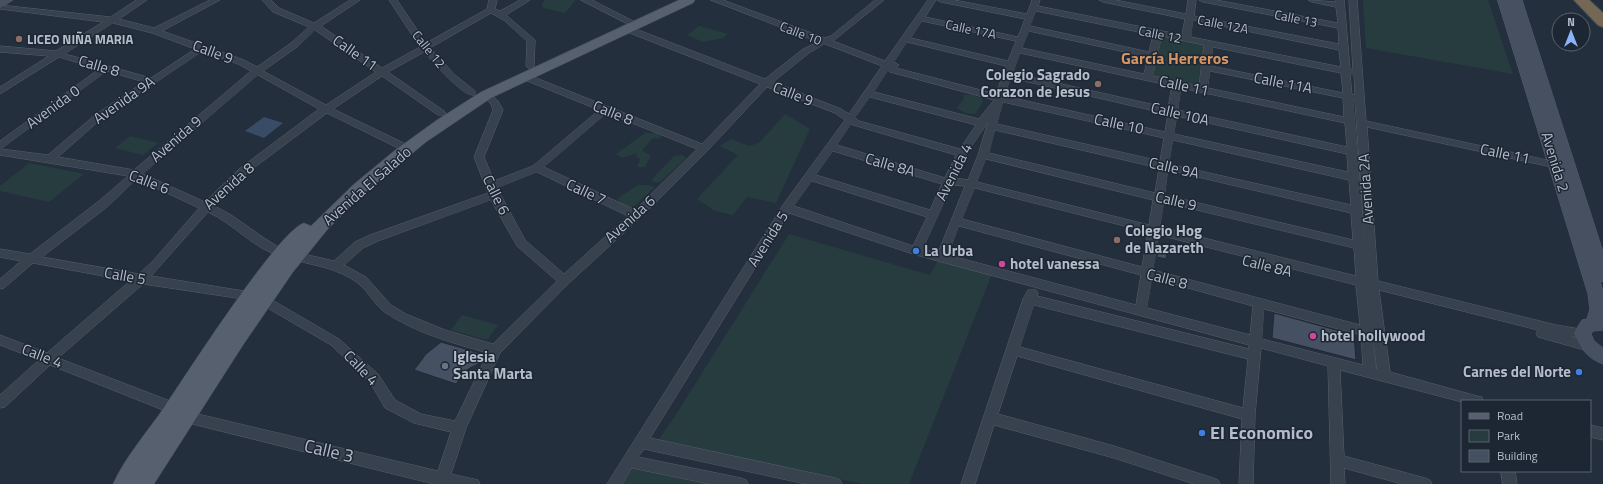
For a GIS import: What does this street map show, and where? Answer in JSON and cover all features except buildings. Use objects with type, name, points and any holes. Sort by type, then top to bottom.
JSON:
[{"type":"highway","points":[[1583,1],[1603,14]]},
{"type":"highway","points":[[1583,1],[1603,22]]},
{"type":"main road","name":"Avenida El Salado","points":[[627,25],[669,0]]},
{"type":"main road","name":"Avenida El Salado","points":[[405,147],[441,113],[627,25],[689,0]]},
{"type":"main road","name":"Avenida El Salado","points":[[124,484],[179,412],[256,298],[330,203],[405,147],[458,112],[479,94]]},
{"type":"main road","name":"Avenida El Salado","points":[[142,484],[179,412]]},
{"type":"street","points":[[0,6],[7,0]]},
{"type":"street","points":[[0,91],[142,0]]},
{"type":"street","points":[[155,31],[216,0]]},
{"type":"street","name":"Calle 11","points":[[266,0],[276,10],[315,26],[441,113]]},
{"type":"street","name":"Avenida 9","points":[[0,285],[30,260],[104,204],[135,174],[257,71],[294,45],[315,26],[356,0]]},
{"type":"street","name":"Calle 12","points":[[392,0],[425,48],[452,77],[479,94]]},
{"type":"street","points":[[493,0],[491,10],[501,14],[531,40],[527,71]]},
{"type":"street","points":[[501,14],[526,0]]},
{"type":"street","name":"Calle 9","points":[[585,0],[627,25],[765,84],[838,111],[856,122],[962,153]]},
{"type":"street","name":"Calle 10","points":[[715,0],[888,65],[894,70],[1353,177]]},
{"type":"street","name":"Avenida 6","points":[[443,481],[459,428],[495,350],[564,280],[636,215],[704,148],[765,84],[806,51],[834,38],[880,0]]},
{"type":"street","name":"Avenida 5","points":[[614,484],[787,208],[810,178],[932,0]]},
{"type":"street","points":[[941,0],[1030,17]]},
{"type":"street","name":"Calle 12A","points":[[1103,0],[1344,48]]},
{"type":"street","points":[[1186,39],[1192,0]]},
{"type":"street","name":"Calle 13","points":[[1203,0],[1342,26]]},
{"type":"street","points":[[1312,0],[1340,3]]},
{"type":"street","name":"Avenida 2A","points":[[1353,0],[1370,248],[1366,331],[1370,373]]},
{"type":"street","name":"Avenida 2","points":[[1504,0],[1596,294],[1598,309],[1596,343]]},
{"type":"street","name":"Avenida 2","points":[[1516,0],[1603,276]]},
{"type":"street","name":"Avenida 2A","points":[[1340,3],[1359,245],[1379,334],[1384,376]]},
{"type":"street","name":"Calle 12","points":[[1035,4],[1186,39],[1358,73]]},
{"type":"street","name":"Avenida 4","points":[[941,258],[983,155],[1000,95],[1035,4]]},
{"type":"street","name":"Calle 9","points":[[0,6],[112,20],[155,31],[224,55],[257,71],[326,109],[405,147]]},
{"type":"street","name":"Avenida 8","points":[[0,403],[96,317],[141,280],[157,264],[206,207],[244,171],[326,109],[382,72],[491,10]]},
{"type":"street","name":"Calle 17A","points":[[920,18],[1022,40]]},
{"type":"street","points":[[1026,28],[1153,55]]},
{"type":"street","points":[[1148,78],[1158,33]]},
{"type":"street","points":[[906,39],[1012,65]]},
{"type":"street","points":[[1203,90],[1209,43]]},
{"type":"street","name":"Avenida 9A","points":[[50,158],[98,117],[202,48]]},
{"type":"street","name":"Calle 8","points":[[0,49],[57,54],[151,81]]},
{"type":"street","name":"Calle 11","points":[[1018,50],[1349,121]]},
{"type":"street","name":"Avenida 0","points":[[0,146],[106,68]]},
{"type":"street","name":"Calle 11A","points":[[1206,68],[1360,99]]},
{"type":"street","name":"Calle 8","points":[[527,71],[604,110],[704,148]]},
{"type":"street","name":"Calle 10A","points":[[1008,75],[1352,152]]},
{"type":"street","points":[[1141,311],[1178,84]]},
{"type":"street","points":[[868,93],[981,123]]},
{"type":"street","name":"Calle 6","points":[[479,94],[495,103],[498,110],[479,157],[492,191],[521,243],[564,280]]},
{"type":"street","name":"Avenida 4","points":[[916,251],[962,153],[1000,95]]},
{"type":"street","points":[[337,265],[359,245],[492,191],[537,168],[604,110]]},
{"type":"street","name":"Calle 11","points":[[1361,123],[1556,165]]},
{"type":"street","name":"Calle 9A","points":[[992,126],[1356,210]]},
{"type":"street","name":"Calle 8A","points":[[831,147],[948,182],[955,187],[970,187],[1368,288],[1596,343]]},
{"type":"street","name":"Calle 6","points":[[0,152],[50,158],[135,174],[225,215],[268,247],[289,255]]},
{"type":"street","name":"Calle 9","points":[[983,155],[1370,248]]},
{"type":"street","name":"Calle 7","points":[[537,168],[636,215]]},
{"type":"street","points":[[810,178],[933,215]]},
{"type":"street","points":[[787,208],[941,258],[1473,400]]},
{"type":"street","name":"Calle 8","points":[[955,221],[1147,274],[1379,334]]},
{"type":"street","name":"Calle 5","points":[[0,253],[30,260],[141,280],[256,298]]},
{"type":"street","points":[[289,255],[337,265],[354,274],[371,288],[388,310],[438,334],[495,350]]},
{"type":"street","points":[[968,484],[1035,283]]},
{"type":"street","name":"Calle 4","points":[[256,298],[335,342],[374,378],[390,404],[419,419],[459,428]]},
{"type":"street","points":[[1029,299],[1255,356]]},
{"type":"street","points":[[1246,484],[1249,415],[1260,304]]},
{"type":"street","name":"Calle 4","points":[[0,340],[179,412]]},
{"type":"street","points":[[1013,350],[1249,415]]},
{"type":"street","points":[[1334,363],[1336,460],[1338,484]]},
{"type":"street","name":"Calle 3","points":[[179,412],[443,481],[473,484]]},
{"type":"street","points":[[990,418],[1114,452],[1213,484]]},
{"type":"street","points":[[1591,431],[1603,434]]},
{"type":"street","points":[[640,442],[835,484]]},
{"type":"street","points":[[1336,460],[1425,484]]},
{"type":"street","points":[[628,461],[741,484]]},
{"type":"street","points":[[1508,472],[1510,484]]},
{"type":"green space","points":[[545,0],[576,0],[565,13],[543,8],[542,4]]},
{"type":"green space","points":[[1363,0],[1488,0],[1513,74],[1366,48]]},
{"type":"green space","points":[[699,26],[728,34],[723,38],[703,42],[687,35]]},
{"type":"green space","points":[[1154,35],[1204,44],[1198,85],[1154,76]]},
{"type":"green space","points":[[963,95],[973,95],[982,99],[983,102],[975,114],[965,113],[957,108],[964,98]]},
{"type":"green space","points":[[785,114],[810,129],[776,203],[747,197],[733,215],[715,211],[697,199],[738,155],[720,146],[731,139],[749,146],[759,143]]},
{"type":"green space","points":[[645,133],[656,133],[662,136],[659,139],[653,138],[642,150],[651,156],[645,167],[637,167],[640,159],[636,156],[637,153],[622,158],[616,154]]},
{"type":"green space","points":[[130,136],[158,143],[143,155],[115,148]]},
{"type":"green space","points":[[682,155],[686,158],[660,182],[653,182],[652,179],[674,156]]},
{"type":"green space","points":[[29,163],[84,174],[49,202],[0,191],[0,186]]},
{"type":"green space","points":[[638,185],[649,185],[655,187],[630,210],[620,206],[618,198]]},
{"type":"green space","points":[[789,234],[930,275],[939,258],[992,274],[909,484],[863,484],[657,442],[675,416]]},
{"type":"green space","points":[[462,315],[498,325],[487,340],[451,330]]},
{"type":"green space","points":[[635,466],[719,484],[622,484]]},
{"type":"water","points":[[264,117],[283,123],[264,138],[245,131]]},
{"type":"place","name":"LICEO NIÑA MARIA","points":[[19,39]]},
{"type":"place","name":"Colegio Sagrado Corazon de Jesus","points":[[1098,84]]},
{"type":"place","name":"Colegio Hog de Nazareth","points":[[1117,240]]},
{"type":"place","name":"La Urba","points":[[916,251]]},
{"type":"place","name":"hotel vanessa","points":[[1002,264]]},
{"type":"place","name":"hotel hollywood","points":[[1313,336]]},
{"type":"place","name":"Iglesia Santa Marta","points":[[445,366]]},
{"type":"place","name":"Carnes del Norte","points":[[1579,372]]},
{"type":"place","name":"El Economico","points":[[1202,433]]},
{"type":"district","name":"García Herreros","points":[[1175,58]]}]
